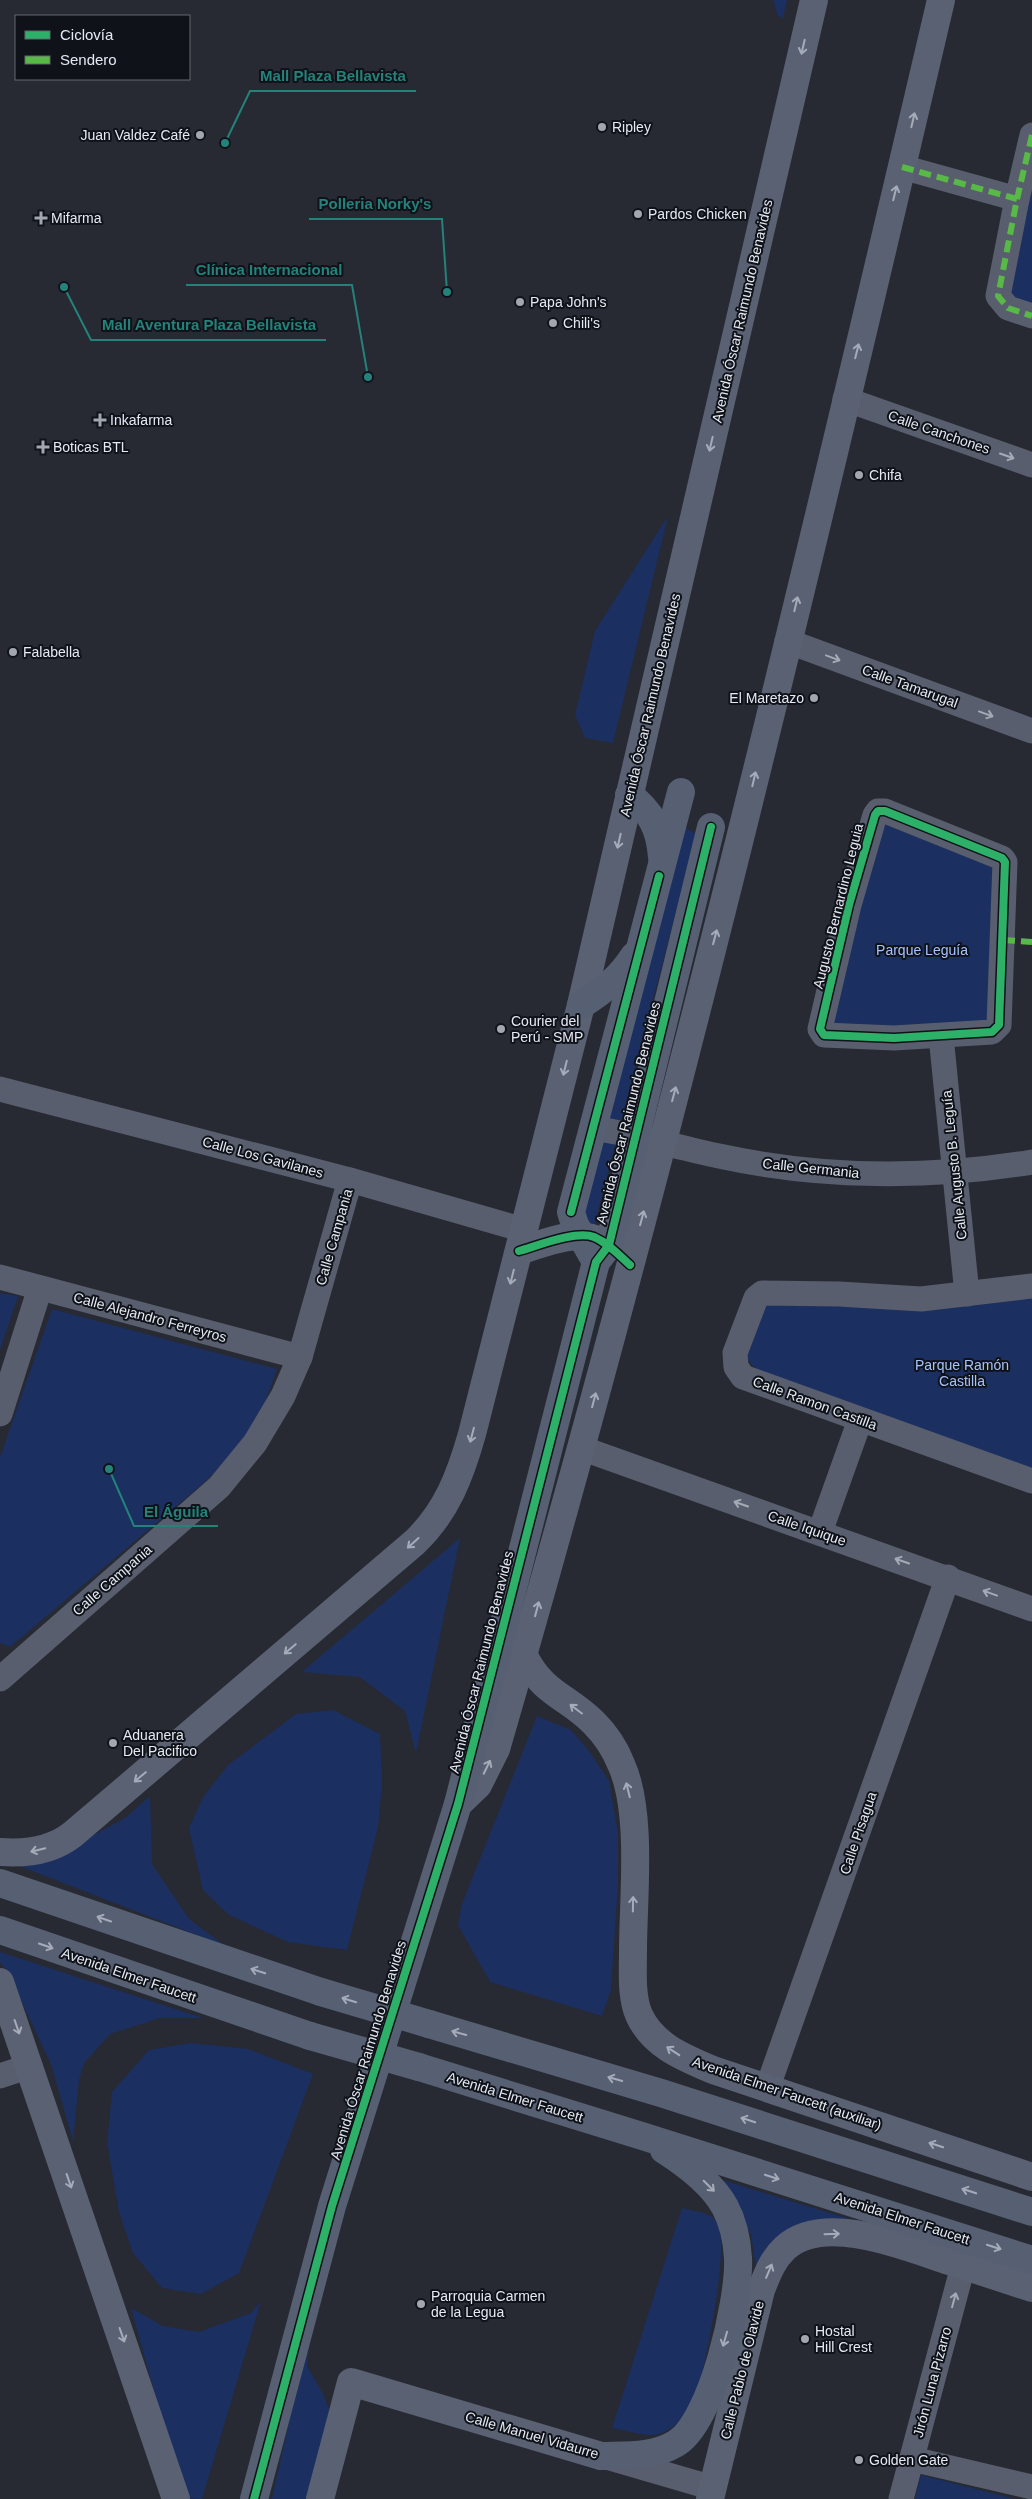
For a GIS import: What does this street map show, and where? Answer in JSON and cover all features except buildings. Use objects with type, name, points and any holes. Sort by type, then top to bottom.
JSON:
[{"type":"main road","name":"Avenida Óscar Raimundo Benavides","points":[[0,1852],[34,1851],[63,1841],[73,1834],[415,1542],[440,1513],[455,1489],[462,1470],[582,1005],[814,0]]},
{"type":"main road","name":"Avenida Óscar Raimundo Benavides","points":[[458,1804],[478,1785],[496,1749],[524,1656],[630,1265],[732,874],[941,0]]},
{"type":"main road","points":[[576,1223],[594,1128],[681,792]]},
{"type":"main road","points":[[629,795],[644,806],[652,817],[660,836],[662,856],[660,876]]},
{"type":"main road","name":"Avenida Óscar Raimundo Benavides","points":[[254,2499],[332,2206],[458,1804],[635,1135],[711,827]]},
{"type":"main road","points":[[582,1005],[608,987],[626,968],[640,946]]},
{"type":"main road","points":[[680,954],[695,1015]]},
{"type":"main road","points":[[522,1240],[576,1223]]},
{"type":"main road","points":[[576,1223],[602,1254],[630,1265]]},
{"type":"main road","name":"Avenida Elmer Faucett (auxiliar)","points":[[524,1656],[538,1679],[594,1722],[622,1765],[631,1801],[634,1838],[633,1981],[639,2015],[654,2036],[674,2053],[767,2089],[1032,2177]]},
{"type":"main road","points":[[0,1883],[321,1992],[661,2092],[1032,2212]]},
{"type":"main road","name":"Avenida Elmer Faucett","points":[[0,1930],[310,2036],[419,2067],[642,2136],[1032,2260]]},
{"type":"main road","points":[[0,1982],[176,2499]]},
{"type":"main road","points":[[601,2456],[655,2453],[677,2444],[694,2427],[707,2403],[732,2316],[737,2287],[738,2258],[734,2231],[725,2207],[713,2190],[695,2173],[642,2136]]},
{"type":"main road","name":"Calle Pablo de Olavide","points":[[712,2493],[761,2290],[771,2265],[786,2247],[806,2236],[830,2233],[854,2234],[884,2240],[963,2266]]},
{"type":"main road","points":[[963,2266],[1032,2288]]},
{"type":"main road","name":"Calle Manuel Vidaurre","points":[[320,2499],[351,2382],[601,2456]]},
{"type":"street","points":[[1032,135],[1016,199],[998,296],[1008,308],[1032,316]]},
{"type":"street","points":[[902,167],[1016,199]]},
{"type":"street","name":"Calle Canchones","points":[[846,399],[1032,464]]},
{"type":"street","name":"Calle Tamarugal","points":[[787,641],[1032,731]]},
{"type":"street","name":"Augusto Bernardino Leguia","points":[[885,811],[1002,858],[1006,862],[999,1025],[992,1032],[941,1036],[894,1038],[824,1035],[820,1029],[849,906],[875,815],[878,812],[885,811]]},
{"type":"street","name":"Calle Augusto B. Leguía","points":[[941,1036],[967,1294]]},
{"type":"street","name":"Calle Los Gavilanes","points":[[0,1089],[350,1180],[522,1240]]},
{"type":"street","name":"Calle Germania","points":[[594,1128],[635,1135],[720,1156],[778,1166],[837,1172],[887,1174],[956,1172],[1032,1162]]},
{"type":"street","name":"Calle Campania","points":[[4,1670],[219,1487],[255,1443],[283,1396],[300,1357],[350,1180]]},
{"type":"street","name":"Calle Alejandro Ferreyros","points":[[0,1277],[300,1357]]},
{"type":"street","name":"Calle Ramon Castilla","points":[[1032,1286],[921,1298],[762,1293],[756,1298],[735,1353],[736,1367],[743,1377],[1032,1481]]},
{"type":"street","points":[[0,1412],[40,1288]]},
{"type":"street","points":[[820,1532],[860,1420]]},
{"type":"street","name":"Calle Iquique","points":[[581,1448],[1032,1608]]},
{"type":"street","name":"Calle Pisagua","points":[[767,2089],[948,1577]]},
{"type":"street","points":[[0,2076],[30,2066]]},
{"type":"street","name":"Jirón Luna Pizarro","points":[[901,2499],[963,2266]]},
{"type":"street","name":"Calle Manuel Vidaurre","points":[[601,2456],[712,2493]]},
{"type":"street","points":[[912,2459],[1032,2487]]},
{"type":"green space","points":[[773,0],[787,0],[783,18],[778,16]]},
{"type":"green space","points":[[1032,168],[1032,305],[1013,298],[1005,279]]},
{"type":"green space","points":[[668,516],[613,743],[585,738],[575,715],[595,631]]},
{"type":"green space","name":"Parque Leguía","points":[[887,824],[994,863],[989,1023],[836,1030],[830,1020],[878,829]]},
{"type":"green space","points":[[684,827],[696,834],[592,1234],[579,1229]]},
{"type":"green space","points":[[0,1293],[18,1296],[0,1350]]},
{"type":"green space","name":"Parque Ramón Castilla","points":[[1032,1296],[1032,1472],[758,1372],[743,1354],[760,1301]]},
{"type":"green space","points":[[52,1309],[277,1369],[265,1403],[237,1451],[206,1481],[10,1647],[0,1643],[0,1457]]},
{"type":"green space","points":[[460,1538],[416,1753],[405,1711],[360,1677],[302,1672]]},
{"type":"green space","points":[[333,1710],[380,1734],[382,1783],[378,1827],[347,1950],[288,1942],[229,1915],[203,1890],[189,1828],[203,1797],[228,1765],[296,1714]]},
{"type":"green space","points":[[537,1716],[571,1730],[589,1751],[609,1781],[618,1833],[618,1883],[611,1990],[602,2016],[490,1982],[458,1925],[462,1904]]},
{"type":"green space","points":[[150,1796],[152,1864],[189,1919],[225,1946],[12,1863],[55,1856],[125,1818]]},
{"type":"green space","points":[[0,1952],[203,2018],[160,2018],[110,2034],[84,2063],[79,2080],[73,2141],[51,2064],[7,1971],[0,1962]]},
{"type":"green space","points":[[191,2043],[248,2049],[313,2074],[239,2273],[201,2294],[162,2288],[133,2253],[119,2212],[107,2142],[112,2092],[149,2050]]},
{"type":"green space","points":[[719,2179],[879,2228],[816,2231],[756,2268],[751,2234]]},
{"type":"green space","points":[[682,2208],[710,2216],[717,2222],[720,2235],[721,2254],[716,2304],[699,2390],[686,2414],[665,2432],[648,2435],[612,2428]]},
{"type":"green space","points":[[261,2301],[202,2499],[184,2498],[131,2308],[163,2326],[199,2332],[251,2313]]},
{"type":"green space","points":[[311,2323],[307,2366],[323,2394],[333,2420],[311,2499],[272,2499]]},
{"type":"green space","points":[[921,2475],[1015,2499],[915,2499]]},
{"type":"marked path","points":[[1032,135],[998,296],[1008,308],[1032,316]]},
{"type":"marked path","points":[[902,167],[1017,199]]},
{"type":"marked path","points":[[1003,940],[1032,942]]},
{"type":"cycle path","points":[[878,811],[885,811],[1002,858],[1005,862],[999,1025],[992,1032],[894,1038],[824,1035],[820,1029],[849,905],[875,815],[878,811]]},
{"type":"cycle path","points":[[254,2499],[332,2206],[458,1804],[596,1262],[609,1245],[711,827]]},
{"type":"cycle path","points":[[571,1212],[659,876]]},
{"type":"cycle path","points":[[519,1251],[567,1237],[586,1235],[604,1242],[630,1265]]},
{"type":"place","name":"Ripley","points":[[602,127]]},
{"type":"place","name":"Juan Valdez Café","points":[[200,135]]},
{"type":"place","name":"Mall Plaza Bellavista","points":[[225,143]]},
{"type":"place","name":"Pardos Chicken","points":[[638,214]]},
{"type":"place","name":"Mifarma","points":[[41,218]]},
{"type":"place","name":"Mall Aventura Plaza Bellavista","points":[[64,287]]},
{"type":"place","name":"Polleria Norky's","points":[[447,292]]},
{"type":"place","name":"Papa John's","points":[[520,302]]},
{"type":"place","name":"Chili's","points":[[553,323]]},
{"type":"place","name":"Clínica Internacional","points":[[368,377]]},
{"type":"place","name":"Inkafarma","points":[[100,420]]},
{"type":"place","name":"Boticas BTL","points":[[43,447]]},
{"type":"place","name":"Chifa","points":[[859,475]]},
{"type":"place","name":"Falabella","points":[[13,652]]},
{"type":"place","name":"El Maretazo","points":[[814,698]]},
{"type":"place","name":"Courier del Perú - SMP","points":[[501,1029]]},
{"type":"place","name":"El Águila","points":[[109,1469]]},
{"type":"place","name":"Aduanera Del Pacifico","points":[[113,1743]]},
{"type":"place","name":"Parroquia Carmen de la Legua","points":[[421,2304]]},
{"type":"place","name":"Hostal Hill Crest","points":[[805,2339]]},
{"type":"place","name":"Golden Gate","points":[[859,2460]]}]
